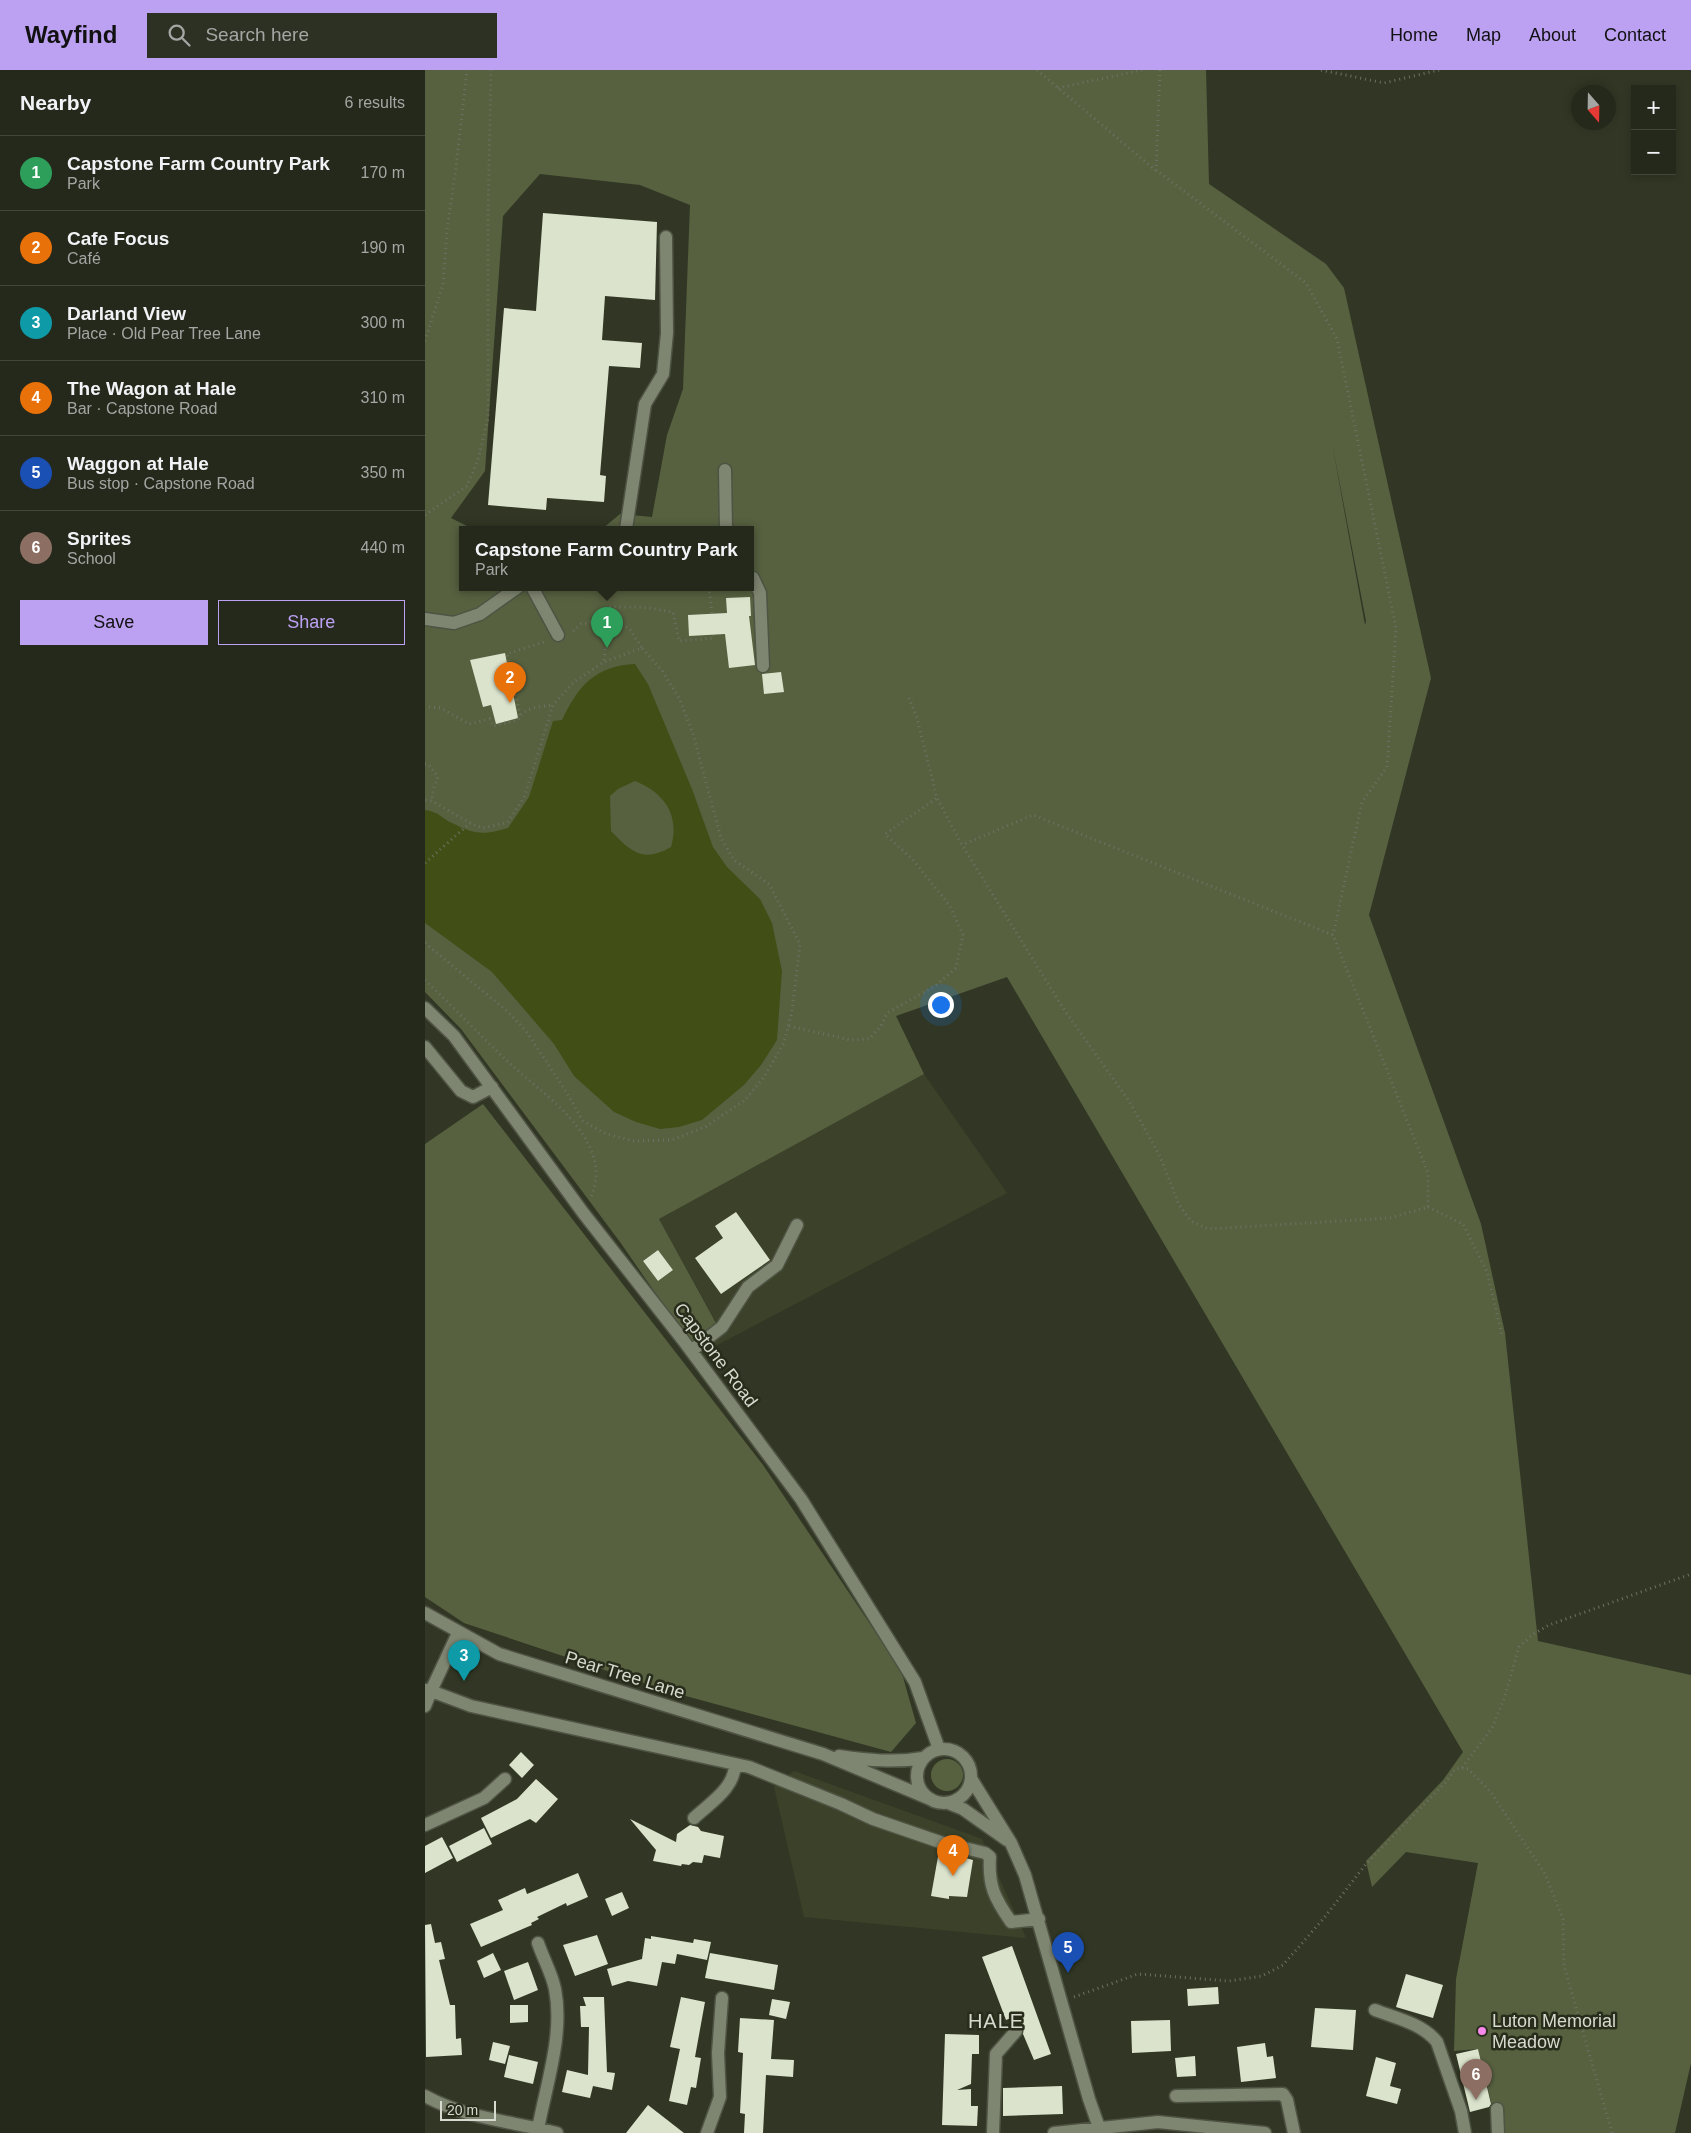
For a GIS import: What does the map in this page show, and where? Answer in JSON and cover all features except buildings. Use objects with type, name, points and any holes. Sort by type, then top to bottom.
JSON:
[{"type":"street","points":[[626,526],[645,404],[663,374],[667,333],[666,237]]},
{"type":"street","points":[[725,470],[726,526]]},
{"type":"street","points":[[754,580],[760,593],[763,666]]},
{"type":"street","points":[[425,619],[454,623],[480,614],[512,591]]},
{"type":"street","points":[[534,591],[560,637]]},
{"type":"street","name":"Capstone Road","points":[[425,1008],[454,1036],[584,1214],[691,1351],[801,1499],[915,1682],[939,1749]]},
{"type":"street","points":[[425,1047],[461,1092],[473,1097],[492,1087]]},
{"type":"street","points":[[691,1351],[722,1327],[748,1287],[777,1265],[797,1225]]},
{"type":"street","name":"Pear Tree Lane","points":[[425,1613],[458,1633],[499,1654],[823,1754],[930,1799]]},
{"type":"street","points":[[425,1706],[428,1691],[458,1633]]},
{"type":"street","points":[[428,1691],[471,1706],[758,1770],[873,1819],[940,1842],[985,1853],[989,1857],[989,1873],[994,1897],[1011,1922],[1039,1919]]},
{"type":"street","points":[[1011,1843],[963,1809],[930,1799],[918,1785],[917,1775],[923,1758],[939,1749],[948,1748],[964,1756],[969,1763],[972,1780],[1011,1843],[1025,1875],[1039,1919],[1089,2099],[1100,2131]]},
{"type":"street","name":"Pear Tree Lane","points":[[823,1754],[877,1761],[902,1761],[923,1758]]},
{"type":"street","points":[[693,1818],[731,1783],[735,1774],[735,1764]]},
{"type":"street","points":[[425,1825],[484,1798],[505,1779]]},
{"type":"street","points":[[948,1803],[964,1795],[972,1780]]},
{"type":"street","points":[[538,1942],[555,1988],[557,2006],[556,2030],[538,2129]]},
{"type":"street","points":[[707,2133],[720,2097],[718,2052],[722,1998]]},
{"type":"street","points":[[1375,2010],[1423,2029],[1431,2034],[1437,2042],[1461,2111],[1465,2133]]},
{"type":"street","points":[[993,2133],[995,2054],[1016,2031]]},
{"type":"street","points":[[1176,2096],[1283,2094],[1287,2100],[1294,2133]]},
{"type":"street","points":[[425,2096],[441,2105],[477,2118],[557,2133]]},
{"type":"street","points":[[1497,2109],[1498,2133]]},
{"type":"street","points":[[1054,2133],[1100,2131],[1158,2122],[1265,2133]]},
{"type":"path","points":[[425,341],[443,285],[447,230],[467,70]]},
{"type":"path","points":[[425,515],[467,486],[477,460],[487,418],[487,220],[491,70]]},
{"type":"path","points":[[1037,70],[1156,170],[1306,284],[1337,339],[1395,628],[1387,767],[1362,802],[1333,935],[1427,1173],[1428,1207]]},
{"type":"path","points":[[1058,88],[1142,70]]},
{"type":"path","points":[[1156,170],[1160,70]]},
{"type":"path","points":[[1321,70],[1384,83],[1439,70]]},
{"type":"path","points":[[709,591],[712,614]]},
{"type":"path","points":[[590,622],[607,606],[642,607],[673,612],[679,641],[713,638],[713,635]]},
{"type":"path","points":[[425,943],[508,1012],[526,1031],[583,1121],[605,1133],[633,1140],[672,1140],[705,1128],[745,1100],[763,1077],[784,1043],[789,1026],[800,944],[769,884],[734,860],[721,838],[693,734],[680,700],[663,672],[642,648],[629,628],[607,621],[590,622],[581,624],[560,637],[507,654],[520,715]]},
{"type":"path","points":[[604,662],[607,621]]},
{"type":"path","points":[[425,800],[432,801],[482,828],[507,823],[525,798],[553,705],[574,682],[604,662],[642,648]]},
{"type":"path","points":[[909,698],[917,718],[937,798],[962,845],[1065,1011],[1129,1101],[1161,1156],[1179,1205],[1191,1222],[1208,1229],[1237,1228],[1390,1218],[1428,1207],[1463,1224],[1487,1272],[1502,1336]]},
{"type":"path","points":[[429,708],[441,708],[469,724],[490,719],[493,726],[518,720],[520,715],[532,708],[553,705]]},
{"type":"path","points":[[425,764],[428,764],[438,777],[433,790],[432,801]]},
{"type":"path","points":[[789,1026],[851,1040],[869,1039],[881,1026],[887,1013],[935,986],[956,968],[963,935],[950,906],[913,860],[885,834],[937,798]]},
{"type":"path","points":[[962,845],[1033,815],[1333,935]]},
{"type":"path","points":[[425,863],[470,823]]},
{"type":"path","points":[[425,980],[505,1059],[547,1095],[576,1124],[596,1161],[595,1189],[584,1214]]},
{"type":"path","points":[[1462,1768],[1492,1728],[1504,1698],[1519,1647],[1532,1635],[1549,1626],[1691,1574]]},
{"type":"path","points":[[1061,2001],[1138,1974],[1229,1981],[1262,1976],[1283,1965],[1324,1918],[1366,1864],[1446,1782],[1455,1769],[1468,1769],[1490,1790],[1545,1874],[1563,1919],[1564,1966],[1612,2133]]},
{"type":"shaded area","points":[[425,70],[1206,70],[1209,184],[1326,264],[1344,288],[1431,678],[1369,915],[1481,1224],[1505,1333],[1538,1641],[1691,1675],[1691,2063],[1675,2133],[1501,2133],[1492,2106],[1478,2049],[1454,2051],[1456,1979],[1478,1863],[1406,1852],[1372,1887],[1366,1861],[1443,1780],[1463,1752],[1007,977],[896,1016],[924,1074],[659,1219],[716,1323],[690,1343],[620,1242],[461,1029],[425,992]],"holes":[[[540,174],[640,185],[690,205],[683,389],[667,435],[652,517],[620,514],[606,526],[754,526],[754,591],[459,591],[459,526],[467,526],[451,518],[485,471],[503,216]],[[1332,443],[1366,621],[1365,625]],[[658,1250],[673,1270],[658,1281],[643,1261]]]},
{"type":"shaded area","points":[[635,664],[648,684],[692,789],[713,847],[727,867],[760,899],[772,923],[782,971],[777,1040],[761,1065],[744,1085],[702,1120],[679,1127],[660,1129],[636,1122],[614,1112],[574,1076],[554,1044],[492,972],[425,923],[425,810],[435,812],[452,823],[474,832],[486,833],[508,828],[529,797],[553,721],[562,720],[575,697],[590,680],[609,669]],"holes":[[[635,781],[655,792],[668,807],[673,825],[673,836],[671,847],[661,852],[645,855],[631,850],[611,831],[610,796],[618,789]]]},
{"type":"shaded area","points":[[924,1074],[1007,1193],[700,1354],[690,1343],[716,1322],[659,1219]]},
{"type":"shaded area","points":[[483,1104],[763,1465],[901,1670],[916,1723],[891,1752],[671,1692],[464,1623],[425,1597],[425,1144]]},
{"type":"shaded area","points":[[947,1759],[953,1760],[958,1764],[962,1769],[962,1781],[958,1786],[953,1790],[947,1791],[941,1790],[936,1786],[932,1781],[931,1775],[932,1769],[936,1764],[941,1760]]},
{"type":"shaded area","points":[[794,1771],[982,1839],[1026,1938],[804,1917],[774,1787]]},
{"type":"place","name":"Capstone Farm Country Park","points":[[607,648]]},
{"type":"place","name":"Cafe Focus","points":[[510,703]]},
{"type":"place","name":"Darland View","points":[[464,1681]]},
{"type":"place","name":"The Wagon at Hale","points":[[953,1876]]},
{"type":"place","name":"Waggon at Hale","points":[[1068,1973]]},
{"type":"place","name":"Luton Memorial Meadow","points":[[1482,2031]]},
{"type":"place","name":"Sprites","points":[[1476,2100]]},
{"type":"district","name":"HALE","points":[[996,2021]]}]
